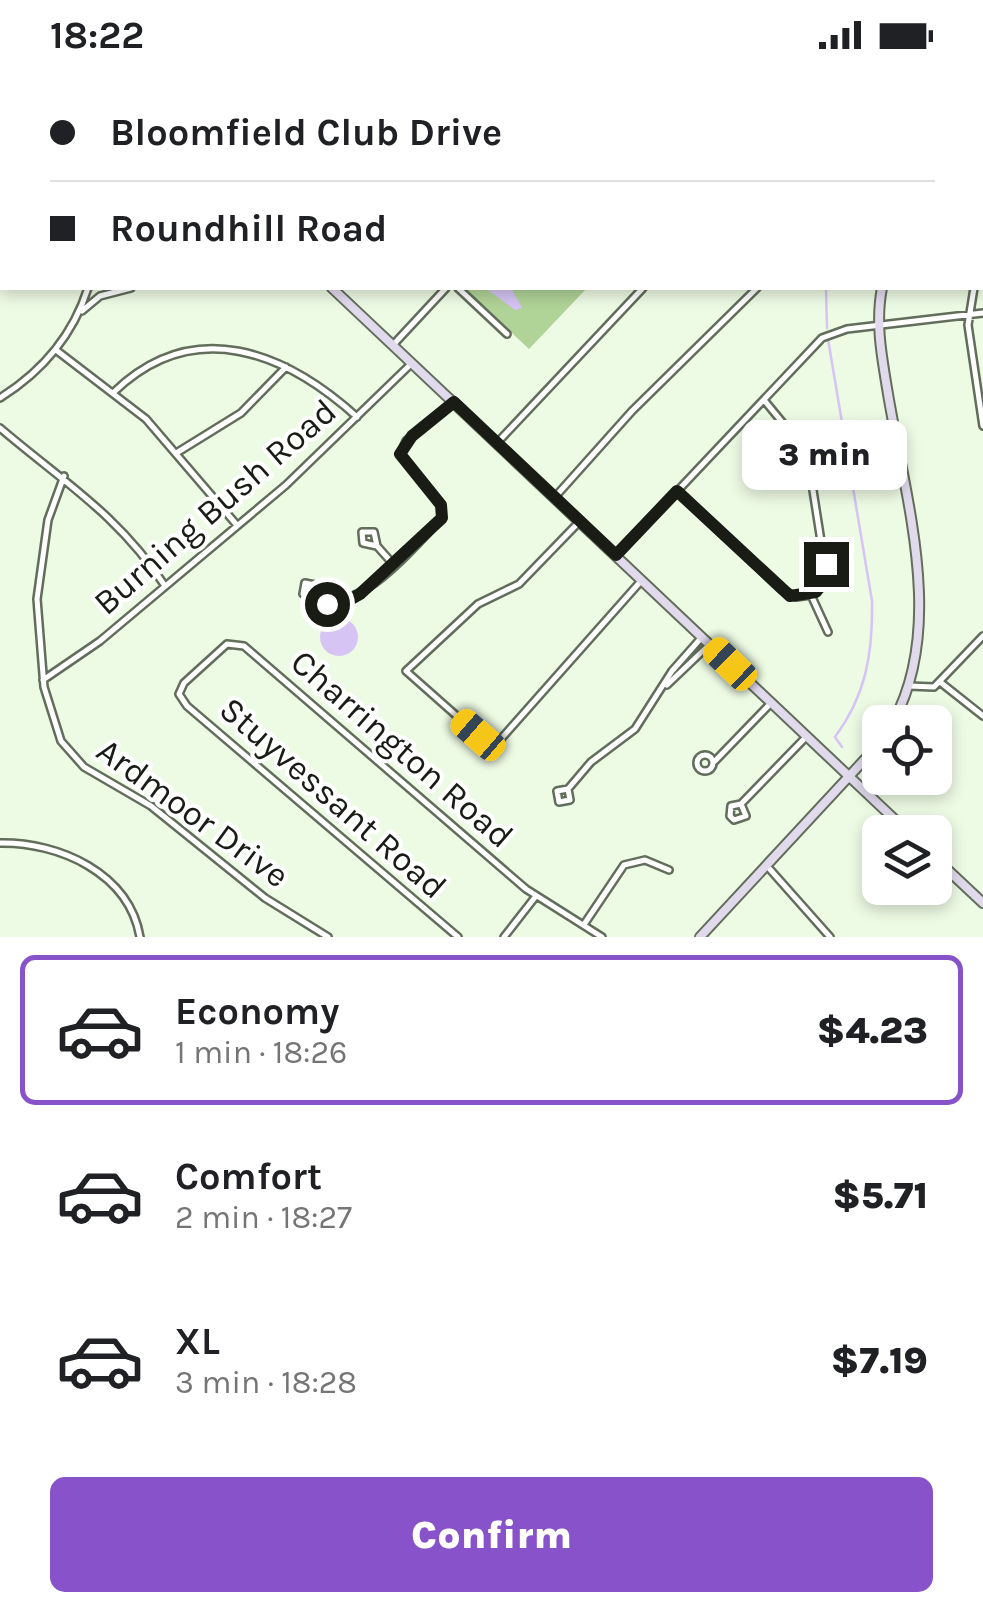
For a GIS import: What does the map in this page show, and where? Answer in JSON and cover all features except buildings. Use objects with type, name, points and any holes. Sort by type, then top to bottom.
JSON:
[{"type":"street","points":[[82,311],[87,290]]},
{"type":"street","points":[[91,290],[100,296]]},
{"type":"street","points":[[0,398],[56,350],[82,311],[100,296],[123,290]]},
{"type":"street","points":[[334,290],[890,815]]},
{"type":"street","points":[[393,345],[444,290]]},
{"type":"street","points":[[460,290],[507,334]]},
{"type":"street","points":[[498,443],[641,290]]},
{"type":"street","points":[[555,497],[625,418],[754,290]]},
{"type":"street","points":[[882,290],[879,325],[920,602],[920,637],[910,686],[901,705]]},
{"type":"street","points":[[973,290],[967,314],[983,426]]},
{"type":"street","points":[[616,555],[822,338],[836,331],[983,313]]},
{"type":"street","points":[[56,350],[114,392],[178,452],[237,524]]},
{"type":"street","points":[[114,392],[158,362],[198,350],[242,351],[286,367],[357,417]]},
{"type":"street","name":"Burning Bush Road","points":[[43,680],[92,648],[237,524],[412,362]]},
{"type":"street","points":[[178,452],[242,413],[286,367]]},
{"type":"street","points":[[677,491],[781,589],[796,597],[812,596],[821,588],[826,574],[812,484],[796,439],[763,398]]},
{"type":"street","points":[[316,599],[334,604],[350,601],[444,514],[441,505],[403,462],[400,450],[454,402]]},
{"type":"street","points":[[0,428],[64,476],[130,538],[165,586]]},
{"type":"street","name":"Ardmoor Drive","points":[[64,476],[51,508],[39,577],[38,632],[43,680],[56,732],[78,762],[151,806],[265,898],[328,937]]},
{"type":"street","points":[[580,520],[519,584],[474,607],[406,671],[493,748],[642,580]]},
{"type":"street","points":[[378,546],[393,564]]},
{"type":"street","points":[[812,596],[828,632]]},
{"type":"street","points":[[910,686],[929,689],[940,682],[983,636]]},
{"type":"street","points":[[568,789],[585,768],[635,730],[672,671],[706,641]]},
{"type":"street","name":"Charrington Road","points":[[180,694],[184,683],[224,646],[234,642],[244,646],[536,896],[602,937]]},
{"type":"street","points":[[940,682],[983,716]]},
{"type":"street","name":"Stuyvessant Road","points":[[180,694],[192,710],[458,937]]},
{"type":"street","points":[[715,762],[771,702]]},
{"type":"street","points":[[742,804],[806,736]]},
{"type":"street","points":[[700,937],[862,764]]},
{"type":"street","points":[[0,843],[43,847],[89,866],[124,897],[140,937]]},
{"type":"street","points":[[585,923],[624,865],[645,860],[668,870]]},
{"type":"street","points":[[766,866],[830,937]]},
{"type":"street","points":[[952,874],[983,904]]},
{"type":"street","points":[[504,937],[536,896]]},
{"type":"street","points":[[818,928],[818,937]]},
{"type":"green space","points":[[466,290],[585,290],[529,349]]},
{"type":"shaded area","points":[[488,290],[512,290],[522,308],[515,310]]},
{"type":"shaded area","points":[[339,618],[353,623],[358,637],[353,651],[339,656],[325,651],[320,637],[325,623]]},
{"type":"waterway","points":[[826,290],[827,328]]},
{"type":"waterway","points":[[828,339],[872,601],[871,638],[861,689],[835,737],[842,747]]},
{"type":"route","points":[[327,604],[344,603],[360,594],[442,518],[441,505],[400,454],[412,436],[454,402],[616,555],[677,491],[790,596],[808,597],[821,588],[826,564]]}]
